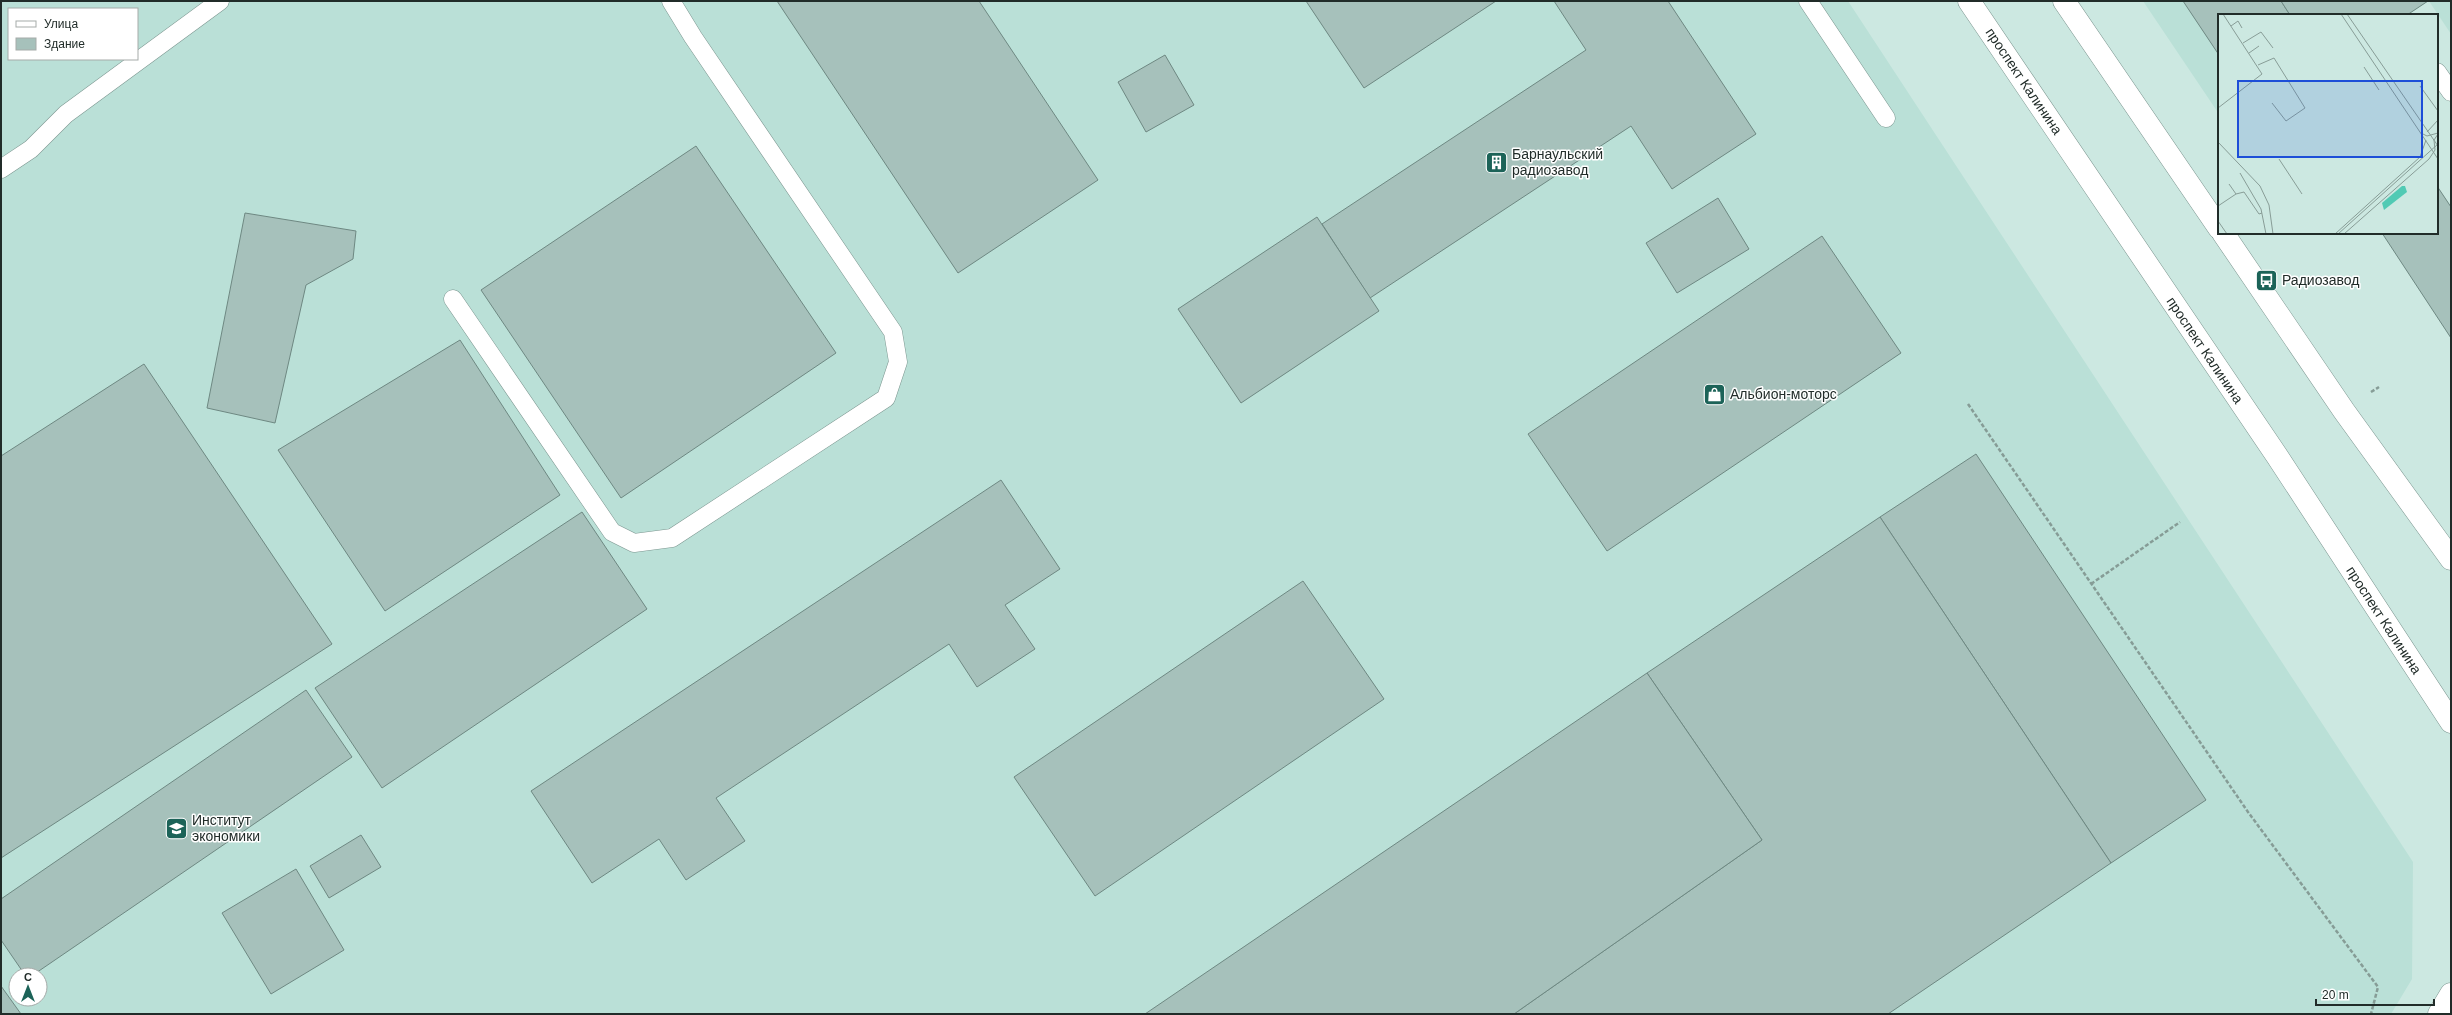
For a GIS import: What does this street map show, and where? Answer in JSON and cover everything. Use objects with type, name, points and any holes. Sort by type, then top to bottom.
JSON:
[{"type":"main road","name":"проспект Калинина","points":[[1969,1],[2444,704],[2451,722]]},
{"type":"main road","points":[[2064,1],[2218,227]]},
{"type":"main road","points":[[2224,234],[2344,411],[2451,559]]},
{"type":"main road","points":[[2439,1014],[2451,994]]},
{"type":"lane","points":[[1,169],[30,148],[66,114],[220,1]]},
{"type":"lane","points":[[453,299],[612,532],[634,543],[672,538],[886,398],[898,362],[893,332],[693,37],[671,1]]},
{"type":"lane","points":[[1808,1],[1886,118]]},
{"type":"lane","points":[[2438,73],[2451,92]]},
{"type":"path","points":[[1968,404],[2248,812],[2378,987],[2371,1014]]},
{"type":"path","points":[[2091,584],[2180,522]]},
{"type":"shaded area","points":[[1,1],[1848,1],[2413,862],[2412,979],[2391,1014],[1,1014]]},
{"type":"shaded area","points":[[2143,1],[2428,1],[2408,14],[2218,14],[2218,113]]},
{"type":"shaded area","points":[[2429,1],[2451,1],[2451,34],[2438,14]]},
{"type":"building","points":[[777,1],[979,1],[1098,180],[958,273]]},
{"type":"building","points":[[1306,1],[1496,1],[1364,88]]},
{"type":"building","name":"Барнаульский радиозавод","points":[[1554,1],[1668,1],[1756,134],[1672,189],[1631,126],[1370,298],[1322,224],[1586,50]]},
{"type":"building","points":[[2183,1],[2281,1],[2289,14],[2218,14],[2218,54]]},
{"type":"building","points":[[2281,1],[2428,1],[2408,14],[2289,14]]},
{"type":"building","points":[[1165,55],[1194,105],[1146,132],[1118,82]]},
{"type":"building","points":[[696,146],[836,353],[621,498],[481,290]]},
{"type":"building","points":[[2438,188],[2451,207],[2451,338],[2383,234],[2438,234]]},
{"type":"building","points":[[1718,198],[1749,249],[1677,293],[1646,243]]},
{"type":"building","points":[[245,213],[356,231],[353,259],[306,285],[275,423],[207,408]]},
{"type":"building","points":[[1317,217],[1379,311],[1241,403],[1178,309]]},
{"type":"building","name":"Альбион-моторс","points":[[1822,236],[1901,353],[1607,551],[1528,434]]},
{"type":"building","points":[[460,340],[560,495],[385,611],[278,450]]},
{"type":"building","points":[[144,364],[332,644],[1,858],[1,456]]},
{"type":"building","points":[[1976,454],[2206,800],[2111,863],[1880,517]]},
{"type":"building","points":[[1001,480],[1060,569],[1005,605],[1035,649],[977,687],[949,644],[716,798],[745,841],[686,880],[659,839],[592,883],[531,791]]},
{"type":"building","points":[[582,512],[647,609],[382,788],[315,688]]},
{"type":"building","points":[[1880,517],[2111,863],[1888,1014],[1514,1014],[1762,840],[1647,673]]},
{"type":"building","points":[[1303,581],[1384,699],[1095,896],[1014,777]]},
{"type":"building","points":[[1647,673],[1762,840],[1514,1014],[1145,1014]]},
{"type":"building","name":"Институт экономики","points":[[306,690],[352,757],[45,967],[20,967],[1,940],[1,899]]},
{"type":"building","points":[[361,835],[381,867],[329,898],[310,866]]},
{"type":"building","points":[[296,869],[344,950],[271,994],[222,913]]},
{"type":"building","points":[[1,986],[8,996],[8,1007],[16,1007],[21,1014],[1,1014]]},
{"type":"place","name":"Барнаульский радиозавод","points":[[1497,162]]},
{"type":"place","name":"Радиозавод","points":[[2266,280]]},
{"type":"place","name":"Альбион-моторс","points":[[1714,394]]},
{"type":"place","name":"Институт экономики","points":[[177,828]]}]
